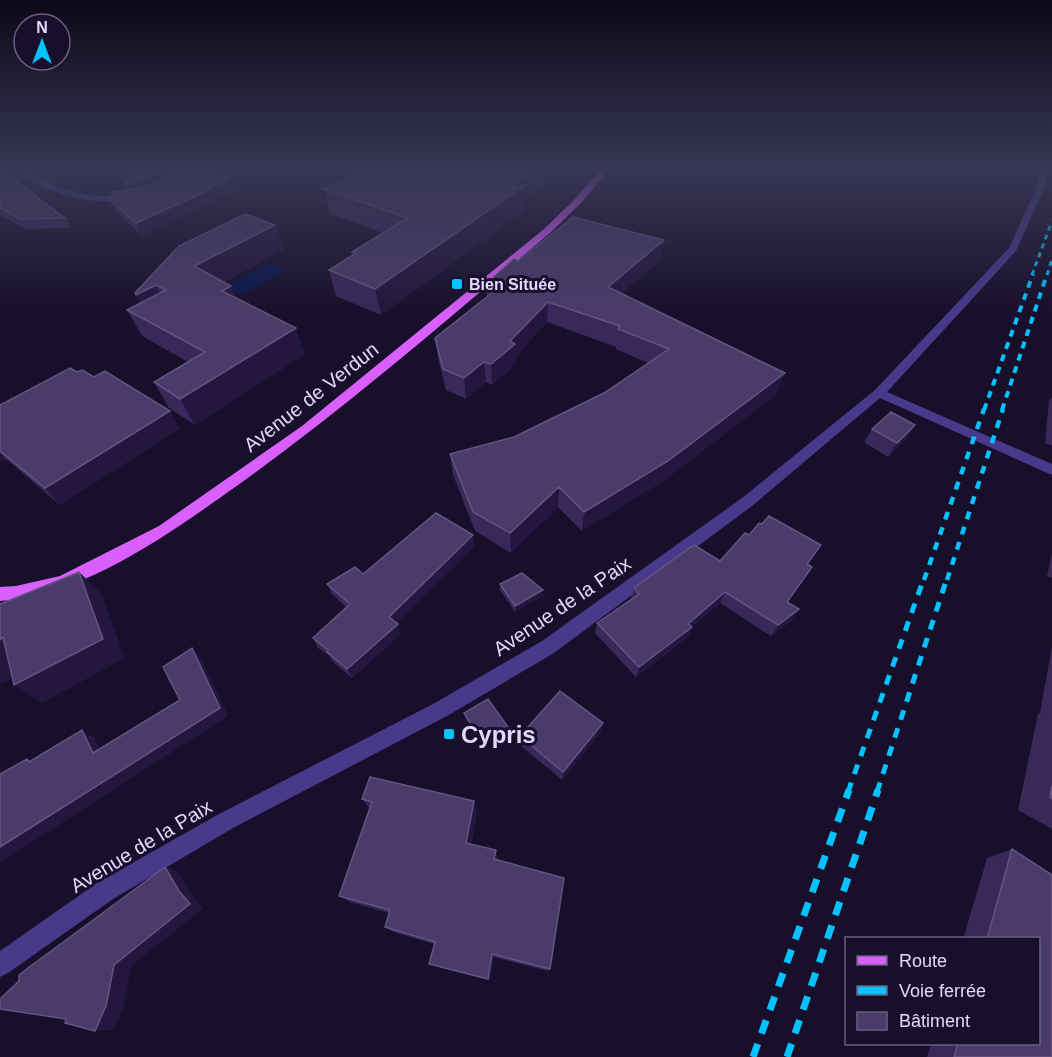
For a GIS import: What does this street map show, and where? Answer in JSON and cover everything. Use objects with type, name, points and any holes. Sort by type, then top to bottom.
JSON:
[{"type":"main road","name":"Avenue de Verdun","points":[[0,594],[16,593],[63,582],[164,530],[307,429],[548,231],[563,216]]},
{"type":"street","name":"Avenue de la Paix","points":[[0,965],[105,891],[226,821],[440,710],[548,647],[747,502],[879,393],[1013,249],[1028,216]]},
{"type":"street","points":[[879,393],[1052,470]]},
{"type":"shaded area","points":[[269,263],[285,270],[242,295],[225,287]]},
{"type":"building","points":[[15,216],[65,218],[20,219]]},
{"type":"building","points":[[128,216],[151,216],[136,223]]},
{"type":"building","points":[[240,216],[251,216],[275,225],[194,266],[231,286],[222,291],[296,328],[180,399],[154,382],[205,352],[127,310],[166,290],[156,285],[136,295],[135,293],[179,246]]},
{"type":"building","points":[[403,216],[480,216],[375,289],[329,270],[356,253],[352,252],[408,218]]},
{"type":"building","points":[[573,217],[664,240],[608,287],[785,373],[668,461],[584,512],[559,487],[510,533],[473,512],[450,454],[514,437],[604,393],[669,349],[618,329],[620,326],[548,302],[510,341],[515,344],[491,364],[484,362],[464,378],[443,369],[435,338],[498,288],[486,284],[514,259],[518,261]]},
{"type":"building","points":[[70,368],[77,372],[82,370],[94,377],[105,371],[170,411],[45,488],[0,451],[0,405]]},
{"type":"building","points":[[891,412],[915,425],[897,443],[872,429]]},
{"type":"building","points":[[436,513],[473,535],[389,617],[398,624],[347,669],[313,638],[350,604],[327,584],[355,567],[363,574]]},
{"type":"building","points":[[769,516],[821,545],[807,564],[812,567],[787,602],[799,609],[778,625],[725,592],[688,624],[692,627],[639,667],[597,623],[639,594],[634,588],[694,545],[720,561],[745,533],[749,535],[759,523],[762,524]]},
{"type":"building","points":[[79,572],[103,639],[14,685],[3,637],[0,640],[0,604]]},
{"type":"building","points":[[522,573],[543,590],[515,606],[500,584]]},
{"type":"building","points":[[192,648],[220,708],[0,847],[0,774],[27,759],[29,762],[82,730],[93,753],[180,700],[163,667]]},
{"type":"building","points":[[560,691],[603,723],[563,772],[520,736]]},
{"type":"building","points":[[488,699],[508,727],[484,744],[464,713]]},
{"type":"building","points":[[370,777],[474,801],[466,843],[496,850],[494,859],[564,878],[550,969],[492,954],[488,979],[429,964],[435,942],[385,927],[390,910],[339,896],[372,802],[362,799]]},
{"type":"building","points":[[1012,849],[1052,875],[1052,1057],[954,1057],[958,1045],[1040,1045],[1040,937],[988,937]]},
{"type":"building","points":[[165,867],[179,891],[190,904],[114,965],[106,1006],[95,1031],[65,1023],[66,1019],[0,1009],[0,999],[19,981],[19,975]]},
{"type":"railway","points":[[1032,275],[1052,221]]},
{"type":"railway","points":[[1047,275],[1052,259]]},
{"type":"railway","points":[[984,410],[1033,274]]},
{"type":"railway","points":[[1002,410],[1047,274]]},
{"type":"railway","points":[[924,580],[984,409]]},
{"type":"railway","points":[[947,580],[1003,409]]},
{"type":"railway","points":[[848,792],[924,578]]},
{"type":"railway","points":[[877,792],[947,578]]},
{"type":"railway","points":[[753,1057],[849,790]]},
{"type":"railway","points":[[787,1057],[878,790]]},
{"type":"place","name":"Bien Située","points":[[457,284]]},
{"type":"place","name":"Cypris","points":[[449,734]]}]
